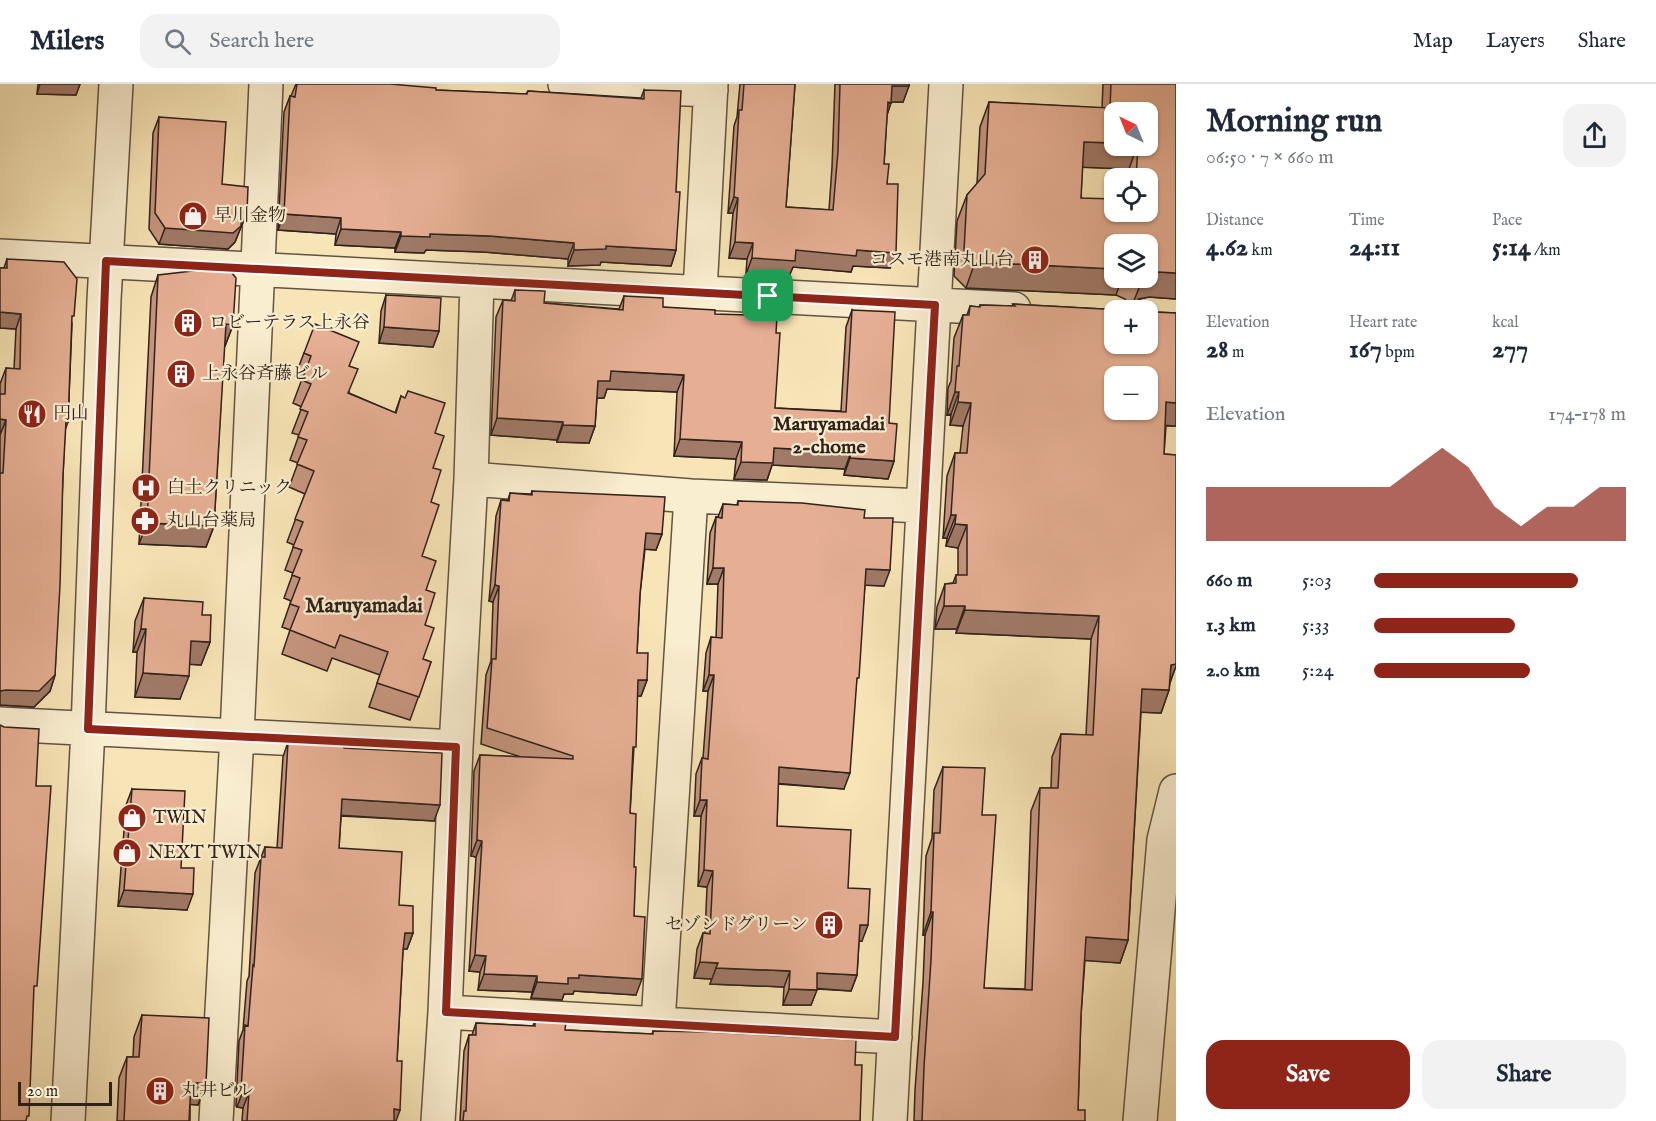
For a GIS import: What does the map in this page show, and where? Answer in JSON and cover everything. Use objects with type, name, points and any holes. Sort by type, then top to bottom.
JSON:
[{"type":"street","points":[[68,1121],[88,729],[106,261],[116,84]]},
{"type":"street","points":[[216,1121],[237,735],[266,84]]},
{"type":"street","points":[[565,84],[711,87],[700,292]]},
{"type":"street","points":[[890,1121],[946,84]]},
{"type":"street","points":[[0,256],[1047,311]]},
{"type":"street","points":[[438,1121],[446,1012],[456,747],[471,479],[477,281]]},
{"type":"street","points":[[471,479],[691,496],[923,506]]},
{"type":"street","points":[[658,1023],[691,496]]},
{"type":"street","points":[[0,724],[456,747]]},
{"type":"street","points":[[1140,1121],[1164,840],[1176,791]]},
{"type":"street","points":[[446,1012],[895,1037]]},
{"type":"building","points":[[297,84],[390,84],[436,88],[436,90],[527,94],[528,91],[644,99],[644,90],[681,91],[676,192],[680,192],[676,250],[606,246],[606,249],[574,250],[574,243],[490,236],[430,234],[430,237],[401,236],[401,232],[341,229],[341,218],[284,214],[290,96],[295,97]]},
{"type":"building","points":[[744,84],[795,84],[786,207],[833,210],[840,84],[909,84],[909,86],[892,86],[891,103],[888,102],[884,164],[889,164],[887,184],[898,184],[896,253],[857,250],[856,256],[796,250],[795,261],[752,258],[753,243],[735,242],[738,198],[734,197],[739,110],[742,110]]},
{"type":"building","points":[[1111,84],[1176,84],[1176,273],[1158,272],[1158,234],[1104,234],[1104,268],[975,262],[964,250],[967,195],[985,174],[989,102],[1104,108],[1104,143],[1084,142],[1081,198],[1104,199],[1104,222],[1158,222],[1158,168],[1137,168],[1137,156],[1158,156],[1158,102],[1110,102]]},
{"type":"building","points":[[159,117],[226,122],[222,184],[248,187],[247,212],[242,212],[241,226],[233,233],[165,228],[155,213]]},
{"type":"building","points":[[7,259],[64,262],[77,279],[74,316],[72,316],[68,422],[66,422],[63,475],[55,675],[39,691],[0,691],[0,473],[3,473],[6,420],[0,419],[0,394],[5,394],[6,368],[20,369],[21,314],[0,312],[0,268],[7,268]]},
{"type":"building","points":[[227,267],[236,278],[233,325],[226,324],[214,526],[147,523],[158,275]]},
{"type":"building","points":[[515,290],[545,291],[544,303],[623,310],[624,296],[663,298],[663,307],[715,310],[715,314],[777,316],[776,333],[780,333],[775,408],[846,412],[852,310],[895,312],[889,423],[897,424],[894,461],[850,458],[851,452],[774,448],[773,463],[741,462],[742,442],[680,439],[684,375],[611,371],[610,381],[598,381],[595,426],[497,418],[503,300],[515,301]]},
{"type":"building","points":[[386,295],[441,298],[439,331],[384,327]]},
{"type":"building","points":[[1013,304],[1104,309],[1104,354],[1158,354],[1158,312],[1176,313],[1176,403],[1166,402],[1164,454],[1176,455],[1176,664],[1171,665],[1169,690],[1142,689],[1128,940],[1086,937],[1078,1110],[1085,1110],[1085,1121],[922,1121],[933,912],[931,912],[934,833],[940,833],[943,767],[985,768],[982,815],[996,815],[984,988],[1032,990],[1040,788],[1058,788],[1061,734],[1093,735],[1099,616],[965,610],[965,606],[944,606],[945,584],[956,583],[956,575],[967,575],[967,525],[955,524],[956,515],[951,515],[955,453],[967,453],[971,403],[958,402],[959,392],[955,392],[963,315],[969,315],[970,306],[1015,306]]},
{"type":"building","points":[[315,324],[359,342],[349,366],[358,369],[348,393],[396,413],[401,396],[405,398],[408,391],[445,403],[435,433],[444,436],[433,468],[441,470],[431,502],[439,505],[422,556],[436,561],[426,590],[435,593],[425,625],[434,628],[423,659],[431,662],[419,697],[377,683],[388,652],[340,635],[335,648],[290,630],[299,607],[290,604],[300,578],[292,575],[302,550],[293,547],[303,522],[295,519],[314,471],[297,464],[307,440],[298,437],[308,412],[300,409],[311,384],[302,380],[311,356],[304,353]]},
{"type":"building","points":[[532,491],[665,497],[662,534],[646,533],[637,653],[648,653],[647,680],[638,680],[636,747],[633,747],[630,813],[636,814],[634,916],[645,917],[642,979],[579,975],[579,978],[568,978],[568,984],[537,982],[537,976],[484,974],[486,956],[475,955],[482,841],[477,840],[480,755],[573,759],[573,756],[487,728],[492,659],[496,659],[499,586],[495,585],[501,500],[509,501],[510,493],[532,495]]},
{"type":"building","points":[[738,501],[802,503],[865,510],[864,518],[893,518],[890,570],[866,569],[850,773],[779,767],[777,826],[851,830],[848,888],[870,889],[868,925],[860,925],[857,975],[817,973],[817,990],[789,989],[790,971],[716,968],[718,963],[700,962],[703,933],[710,934],[713,871],[704,870],[707,800],[700,800],[702,758],[708,759],[714,675],[709,675],[711,637],[722,638],[724,568],[713,568],[716,517],[722,518],[723,504],[738,505]]},
{"type":"building","points":[[144,598],[203,602],[202,615],[211,615],[210,642],[191,641],[189,676],[143,673],[146,629],[141,629]]},
{"type":"building","points":[[0,725],[39,729],[36,786],[51,786],[37,986],[34,986],[29,1116],[26,1121],[0,1121]]},
{"type":"building","points":[[288,742],[344,745],[344,748],[442,753],[440,805],[342,799],[339,848],[402,852],[399,905],[413,906],[413,933],[405,933],[403,950],[397,1061],[402,1061],[400,1110],[394,1109],[394,1121],[247,1121],[249,1092],[241,1090],[245,1025],[248,1026],[254,966],[261,857],[265,857],[265,847],[282,848]]},
{"type":"building","points":[[132,789],[185,791],[181,868],[194,868],[193,894],[124,890]]},
{"type":"building","name":"丸井ビル","points":[[142,1015],[209,1018],[206,1083],[191,1083],[189,1121],[124,1121],[127,1057],[139,1057]]},
{"type":"building","points":[[535,1020],[566,1021],[565,1030],[653,1034],[653,1031],[708,1032],[856,1040],[855,1065],[862,1065],[860,1121],[463,1121],[464,1111],[466,1111],[469,1035],[476,1035],[476,1023],[535,1026]]},
{"type":"place","name":"早川金物","points":[[193,216]]},
{"type":"place","name":"コスモ港南丸山台","points":[[1035,260]]},
{"type":"place","name":"ロビーテラス上永谷","points":[[188,323]]},
{"type":"place","name":"上永谷斉藤ビル","points":[[181,374]]},
{"type":"place","name":"円山","points":[[32,414]]},
{"type":"place","name":"白土クリニック","points":[[146,488]]},
{"type":"place","name":"丸山台薬局","points":[[145,521]]},
{"type":"place","name":"TWIN","points":[[132,818]]},
{"type":"place","name":"NEXT TWIN","points":[[127,853]]},
{"type":"place","name":"セゾンドグリーン","points":[[829,925]]},
{"type":"place","name":"丸井ビル","points":[[160,1091]]},
{"type":"district","name":"Maruyamadai 2-chome","points":[[829,436]]},
{"type":"district","name":"Maruyamadai","points":[[364,606]]},
{"type":"route","points":[[106,261],[768,296],[935,305],[895,1037],[446,1012],[456,747],[88,729],[106,261]]}]
